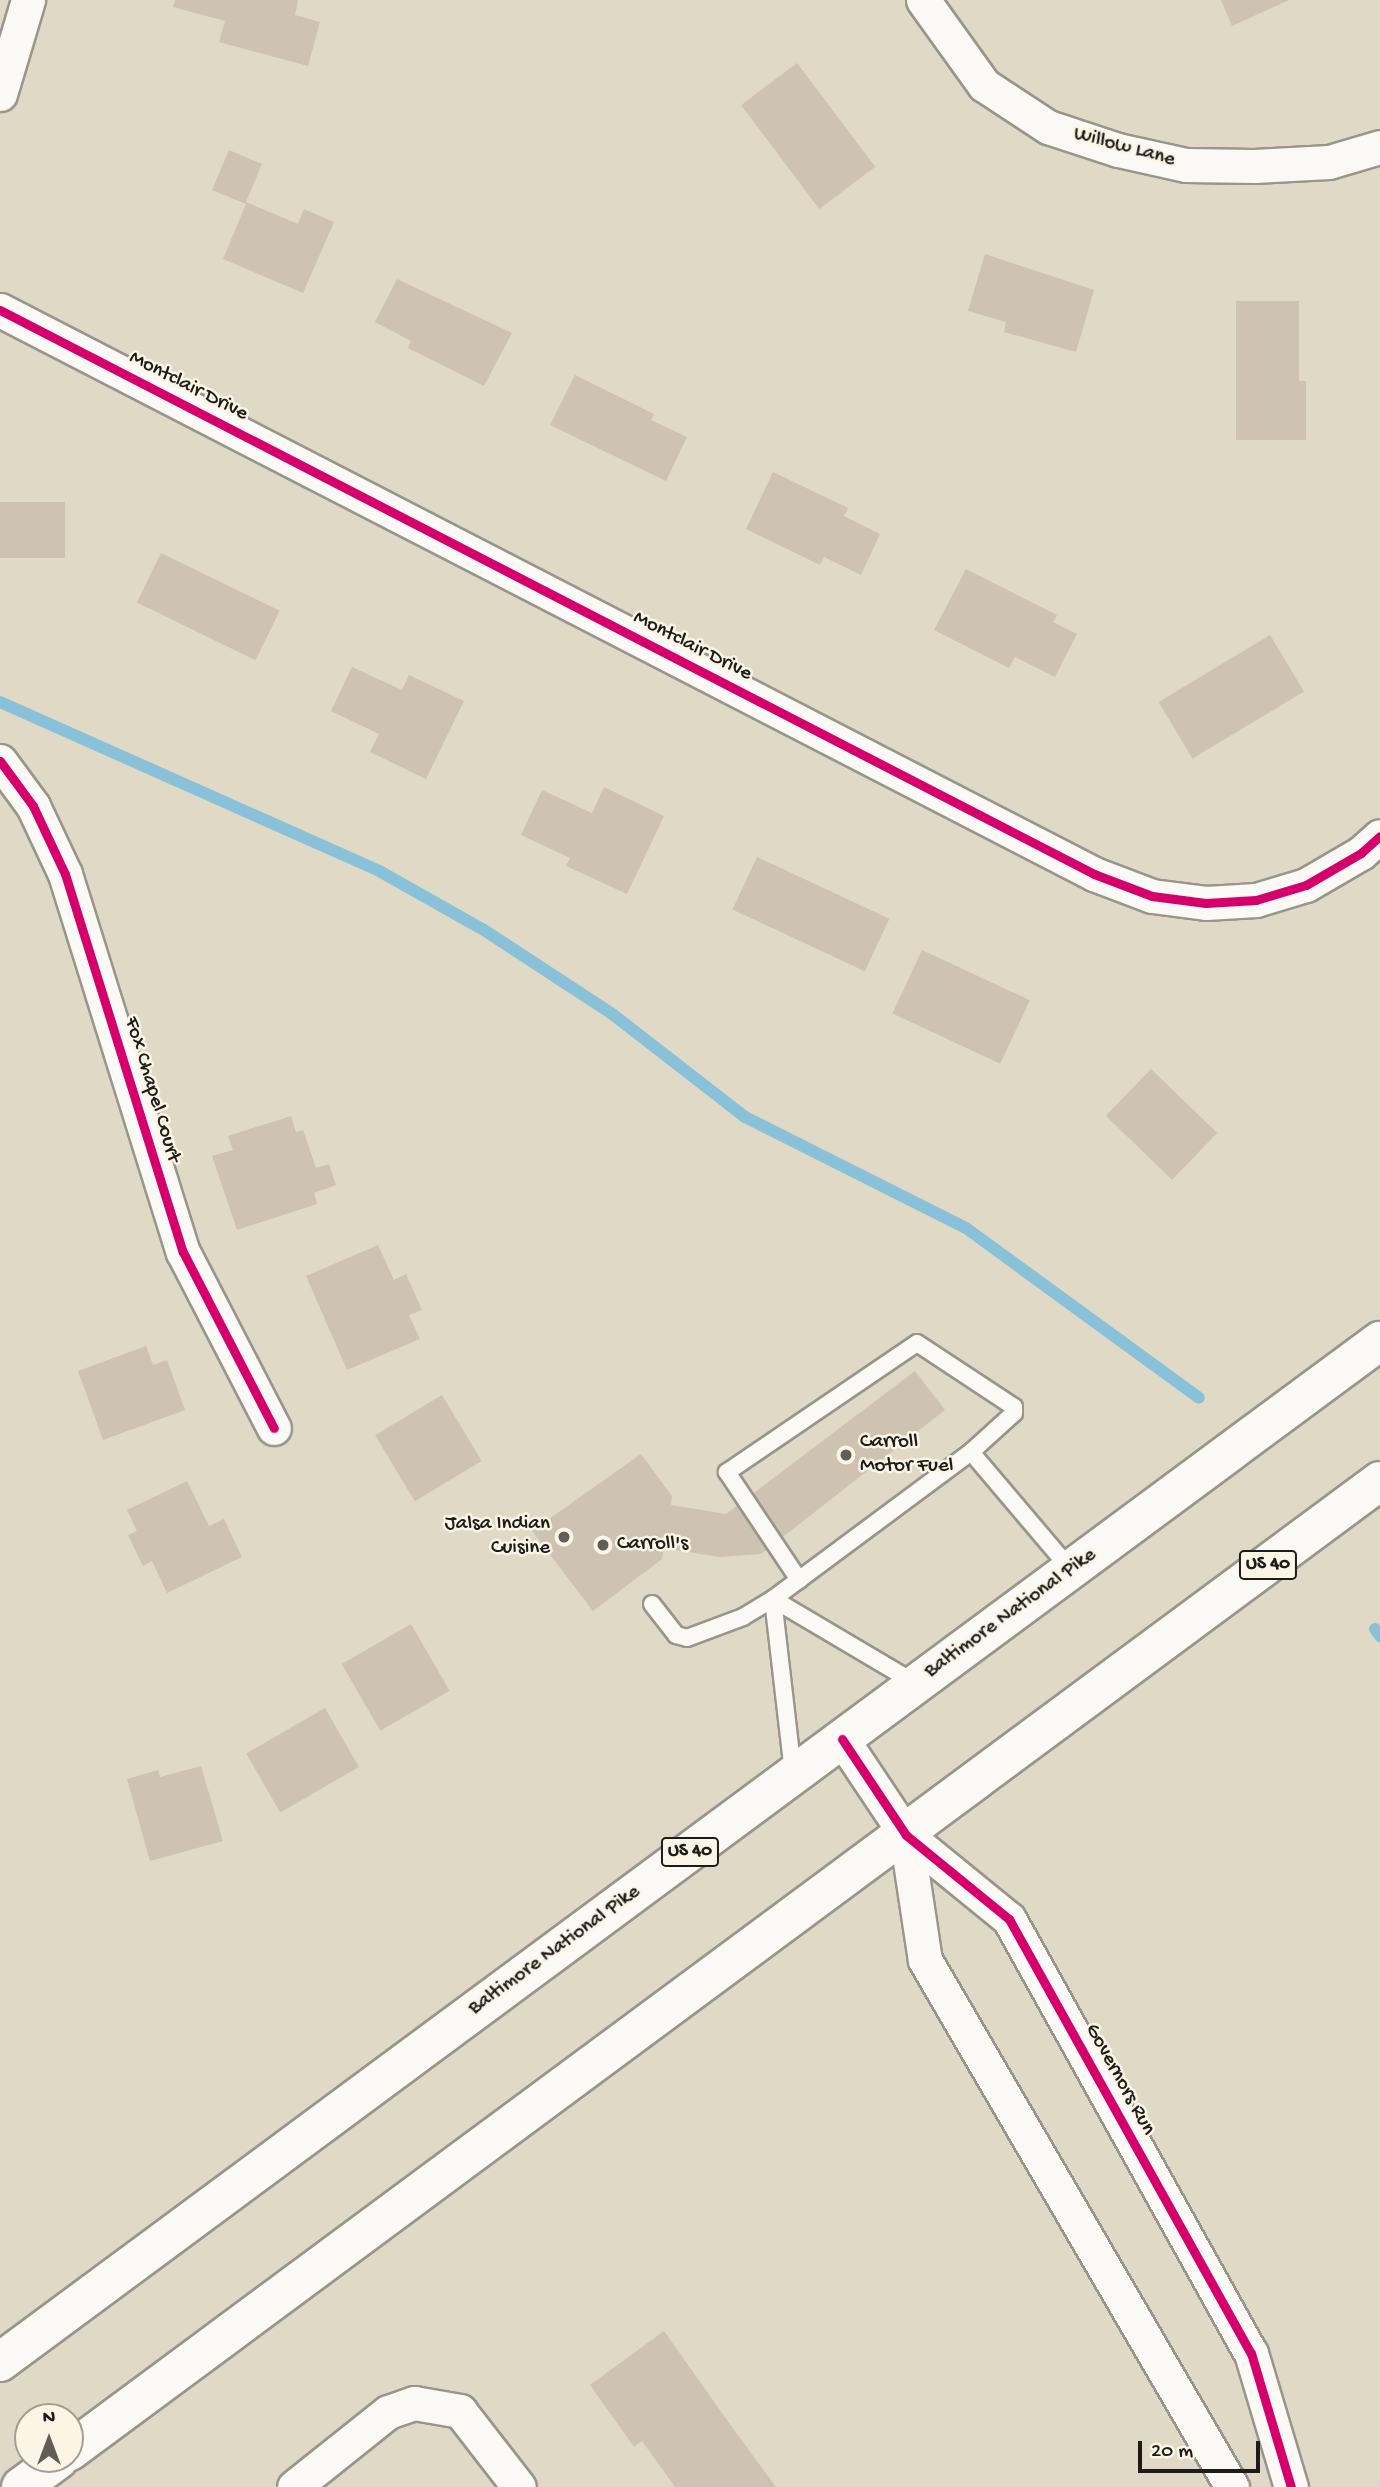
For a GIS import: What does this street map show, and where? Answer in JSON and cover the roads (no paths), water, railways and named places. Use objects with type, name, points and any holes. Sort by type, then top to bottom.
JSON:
[{"type":"main road","name":"Baltimore National Pike","points":[[0,2361],[1380,1341]]},
{"type":"main road","name":"US 40","points":[[84,2441],[906,1835],[1380,1481]]},
{"type":"main road","points":[[21,2487],[40,2473]]},
{"type":"street","points":[[0,94],[28,0]]},
{"type":"street","name":"Willow Lane","points":[[923,0],[984,85],[1048,127],[1083,139],[1186,165],[1329,162],[1380,147]]},
{"type":"street","name":"Montclair Drive","points":[[0,310],[1094,874],[1152,896],[1206,903],[1256,900],[1306,885],[1361,853],[1380,836]]},
{"type":"street","name":"Fox Chapel Court","points":[[0,761],[33,806],[65,874],[183,1252],[274,1428]]},
{"type":"street","name":"Governors Run","points":[[842,1739],[906,1835],[1009,1919],[1251,2353],[1290,2487]]},
{"type":"street","name":"Governors Run","points":[[906,1835],[925,1960],[1232,2487]]},
{"type":"street","points":[[294,2487],[388,2412],[414,2403],[460,2411],[519,2487]]},
{"type":"lane","points":[[652,1604],[676,1635],[687,1638],[773,1600],[971,1452],[1014,1413],[1014,1407],[917,1343],[727,1472],[799,1580]]},
{"type":"lane","points":[[971,1452],[1071,1570]]},
{"type":"lane","points":[[773,1600],[917,1684]]},
{"type":"lane","points":[[773,1600],[793,1775]]},
{"type":"waterway","points":[[0,702],[381,872],[484,930],[611,1013],[745,1117],[966,1228],[1199,1398]]},
{"type":"waterway","points":[[1375,1629],[1380,1636]]},
{"type":"place","name":"Carroll Motor Fuel","points":[[846,1455]]},
{"type":"place","name":"Jalsa Indian Cuisine","points":[[564,1537]]},
{"type":"place","name":"Carroll's","points":[[603,1545]]}]
